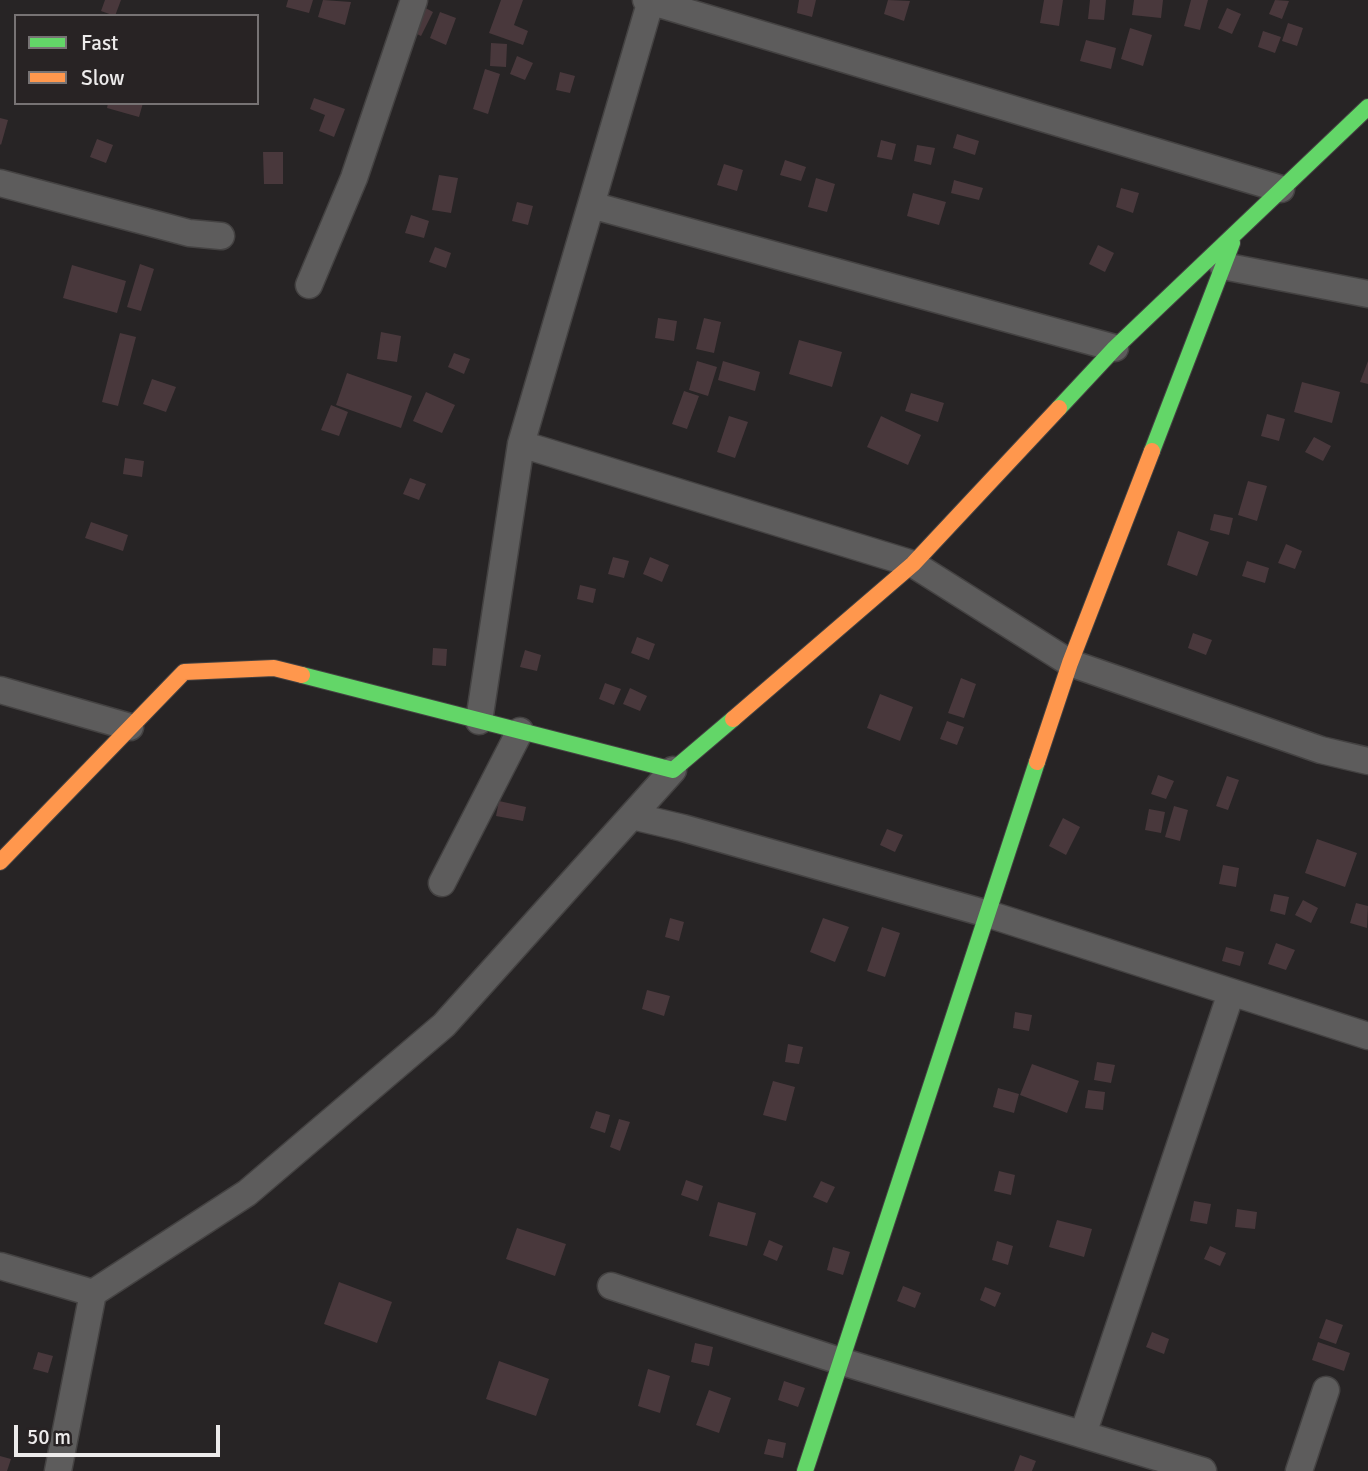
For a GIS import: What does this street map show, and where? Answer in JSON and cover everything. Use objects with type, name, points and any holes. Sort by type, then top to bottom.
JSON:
[{"type":"street","points":[[309,285],[354,178],[414,0]]},
{"type":"street","points":[[479,721],[521,444],[650,1],[1281,189]]},
{"type":"street","points":[[58,1471],[93,1293],[247,1193],[444,1025],[673,770],[913,564],[1115,348],[1368,107]]},
{"type":"street","points":[[0,183],[189,233],[221,236]]},
{"type":"street","points":[[591,205],[1115,348]]},
{"type":"street","points":[[806,1471],[1070,663],[1236,233]]},
{"type":"street","points":[[1223,266],[1368,294]]},
{"type":"street","points":[[521,444],[913,564],[1070,663],[1321,750],[1368,761]]},
{"type":"street","points":[[0,863],[184,672],[274,668],[673,770]]},
{"type":"street","points":[[0,690],[130,727]]},
{"type":"street","points":[[442,883],[520,731]]},
{"type":"street","points":[[632,816],[988,914],[1368,1036]]},
{"type":"street","points":[[1083,1434],[1231,993]]},
{"type":"street","points":[[0,1266],[93,1293]]},
{"type":"street","points":[[611,1286],[843,1362],[1203,1471]]},
{"type":"street","points":[[1299,1471],[1326,1390]]},
{"type":"building","points":[[105,0],[121,0],[116,14],[101,11]]},
{"type":"building","points":[[288,0],[313,0],[309,13],[286,7]]},
{"type":"building","points":[[323,0],[351,2],[345,25],[318,17]]},
{"type":"building","points":[[501,0],[523,0],[514,25],[528,31],[523,45],[489,33]]},
{"type":"building","points":[[799,0],[816,0],[812,17],[797,13]]},
{"type":"building","points":[[888,0],[910,1],[904,21],[884,14]]},
{"type":"building","points":[[1044,0],[1063,0],[1059,26],[1040,23]]},
{"type":"building","points":[[1090,0],[1106,0],[1104,20],[1088,19]]},
{"type":"building","points":[[1134,0],[1163,0],[1161,18],[1132,15]]},
{"type":"building","points":[[1191,0],[1208,0],[1200,30],[1184,26]]},
{"type":"building","points":[[1275,0],[1289,1],[1282,19],[1269,14]]},
{"type":"building","points":[[420,5],[433,12],[421,36],[407,29]]},
{"type":"building","points":[[1227,8],[1241,14],[1232,34],[1218,28]]},
{"type":"building","points":[[440,12],[456,18],[446,45],[430,38]]},
{"type":"building","points":[[1288,23],[1303,28],[1297,46],[1282,41]]},
{"type":"building","points":[[1130,28],[1152,35],[1143,66],[1121,59]]},
{"type":"building","points":[[1263,31],[1281,37],[1275,53],[1258,47]]},
{"type":"building","points":[[1086,40],[1116,48],[1111,69],[1080,61]]},
{"type":"building","points":[[491,43],[507,44],[506,67],[490,66]]},
{"type":"building","points":[[517,56],[533,63],[525,80],[510,74]]},
{"type":"building","points":[[485,69],[500,74],[488,114],[473,109]]},
{"type":"building","points":[[560,72],[575,76],[570,93],[556,90]]},
{"type":"building","points":[[314,98],[345,109],[334,137],[319,131],[325,115],[310,109]]},
{"type":"building","points":[[108,105],[142,105],[139,117],[107,108]]},
{"type":"building","points":[[0,118],[8,120],[1,145],[0,144]]},
{"type":"building","points":[[957,134],[979,141],[975,155],[953,148]]},
{"type":"building","points":[[97,139],[113,145],[106,163],[90,157]]},
{"type":"building","points":[[881,140],[896,144],[892,160],[877,157]]},
{"type":"building","points":[[917,145],[935,148],[931,165],[914,161]]},
{"type":"building","points":[[263,152],[283,152],[283,184],[264,184]]},
{"type":"building","points":[[785,160],[806,167],[801,181],[780,175]]},
{"type":"building","points":[[724,164],[743,170],[737,191],[717,185]]},
{"type":"building","points":[[439,175],[458,178],[451,213],[432,210]]},
{"type":"building","points":[[816,178],[835,184],[827,212],[808,207]]},
{"type":"building","points":[[954,180],[983,188],[979,200],[951,193]]},
{"type":"building","points":[[1121,188],[1139,193],[1133,213],[1116,207]]},
{"type":"building","points":[[913,193],[946,202],[939,225],[907,216]]},
{"type":"building","points":[[517,202],[533,206],[528,225],[512,221]]},
{"type":"building","points":[[411,215],[429,221],[424,238],[405,233]]},
{"type":"building","points":[[1098,245],[1114,253],[1105,272],[1089,264]]},
{"type":"building","points":[[435,247],[451,253],[446,268],[429,262]]},
{"type":"building","points":[[140,264],[154,269],[141,311],[127,307]]},
{"type":"building","points":[[72,265],[126,281],[117,313],[63,298]]},
{"type":"building","points":[[658,318],[677,321],[674,341],[655,338]]},
{"type":"building","points":[[704,318],[721,322],[714,353],[696,349]]},
{"type":"building","points":[[381,332],[401,336],[397,362],[377,359]]},
{"type":"building","points":[[120,333],[136,337],[118,406],[102,402]]},
{"type":"building","points":[[799,340],[842,352],[832,387],[789,374]]},
{"type":"building","points":[[454,353],[470,359],[464,374],[448,367]]},
{"type":"building","points":[[697,361],[717,367],[708,396],[689,390]]},
{"type":"building","points":[[723,361],[760,372],[755,391],[718,380]]},
{"type":"building","points":[[1368,361],[1368,384],[1360,382]]},
{"type":"building","points":[[347,373],[412,396],[401,428],[336,405]]},
{"type":"building","points":[[152,379],[176,387],[166,412],[143,404]]},
{"type":"building","points":[[1302,382],[1340,392],[1332,423],[1294,412]]},
{"type":"building","points":[[684,391],[699,396],[687,429],[672,424]]},
{"type":"building","points":[[426,392],[455,405],[442,433],[413,421]]},
{"type":"building","points":[[911,393],[944,403],[938,422],[905,411]]},
{"type":"building","points":[[331,405],[348,412],[339,436],[321,430]]},
{"type":"building","points":[[1267,414],[1285,419],[1279,441],[1261,436]]},
{"type":"building","points":[[729,416],[748,422],[735,458],[717,452]]},
{"type":"building","points":[[881,416],[921,435],[908,465],[867,447]]},
{"type":"building","points":[[1314,437],[1331,446],[1323,461],[1305,452]]},
{"type":"building","points":[[125,458],[144,461],[142,477],[123,474]]},
{"type":"building","points":[[410,478],[426,484],[419,500],[403,494]]},
{"type":"building","points":[[1248,481],[1267,486],[1257,521],[1238,515]]},
{"type":"building","points":[[1214,514],[1233,518],[1229,535],[1210,530]]},
{"type":"building","points":[[91,522],[128,535],[123,551],[85,538]]},
{"type":"building","points":[[1178,531],[1209,542],[1197,576],[1167,565]]},
{"type":"building","points":[[1286,544],[1302,551],[1295,569],[1278,563]]},
{"type":"building","points":[[613,557],[629,561],[624,578],[608,574]]},
{"type":"building","points":[[650,557],[669,565],[662,582],[643,574]]},
{"type":"building","points":[[1247,561],[1269,568],[1265,583],[1242,576]]},
{"type":"building","points":[[580,585],[596,589],[593,603],[577,599]]},
{"type":"building","points":[[1193,633],[1212,640],[1206,655],[1188,648]]},
{"type":"building","points":[[637,637],[655,644],[649,660],[631,653]]},
{"type":"building","points":[[433,648],[447,649],[446,666],[432,665]]},
{"type":"building","points":[[525,650],[541,655],[537,671],[520,667]]},
{"type":"building","points":[[961,678],[976,684],[964,718],[948,713]]},
{"type":"building","points":[[605,683],[621,689],[614,705],[599,699]]},
{"type":"building","points":[[630,688],[647,696],[640,711],[623,704]]},
{"type":"building","points":[[880,694],[913,707],[900,741],[867,728]]},
{"type":"building","points":[[947,721],[964,727],[957,745],[940,739]]},
{"type":"building","points":[[1158,775],[1174,781],[1166,799],[1151,794]]},
{"type":"building","points":[[1227,776],[1239,780],[1228,810],[1216,806]]},
{"type":"building","points":[[499,801],[526,807],[523,821],[496,816]]},
{"type":"building","points":[[1174,806],[1188,810],[1180,841],[1165,837]]},
{"type":"building","points":[[1149,809],[1165,812],[1161,833],[1145,830]]},
{"type":"building","points":[[1063,818],[1080,827],[1066,855],[1049,846]]},
{"type":"building","points":[[887,829],[903,835],[895,852],[880,845]]},
{"type":"building","points":[[1317,839],[1357,853],[1345,887],[1305,873]]},
{"type":"building","points":[[1223,865],[1239,868],[1236,887],[1219,884]]},
{"type":"building","points":[[1274,894],[1289,897],[1285,915],[1270,911]]},
{"type":"building","points":[[1303,900],[1318,908],[1311,923],[1295,915]]},
{"type":"building","points":[[1356,903],[1368,906],[1367,928],[1350,923]]},
{"type":"building","points":[[670,918],[684,922],[679,941],[665,937]]},
{"type":"building","points":[[823,918],[849,927],[835,962],[810,952]]},
{"type":"building","points":[[882,927],[900,933],[885,977],[867,971]]},
{"type":"building","points":[[1276,943],[1295,950],[1286,970],[1268,964]]},
{"type":"building","points":[[1226,947],[1244,952],[1240,966],[1222,961]]},
{"type":"building","points":[[647,990],[670,996],[664,1016],[642,1009]]},
{"type":"building","points":[[1015,1012],[1032,1015],[1029,1031],[1013,1028]]},
{"type":"building","points":[[788,1044],[803,1047],[799,1064],[785,1062]]},
{"type":"building","points":[[1097,1062],[1115,1065],[1111,1083],[1094,1080]]},
{"type":"building","points":[[1032,1064],[1079,1081],[1067,1113],[1020,1095]]},
{"type":"building","points":[[773,1081],[795,1087],[786,1121],[763,1115]]},
{"type":"building","points":[[998,1088],[1019,1094],[1014,1113],[993,1107]]},
{"type":"building","points":[[1088,1090],[1105,1092],[1103,1110],[1085,1108]]},
{"type":"building","points":[[596,1111],[610,1115],[605,1133],[590,1128]]},
{"type":"building","points":[[619,1119],[630,1122],[620,1151],[610,1147]]},
{"type":"building","points":[[999,1171],[1015,1175],[1011,1195],[994,1191]]},
{"type":"building","points":[[686,1180],[703,1186],[698,1201],[681,1195]]},
{"type":"building","points":[[821,1181],[835,1187],[827,1203],[813,1197]]},
{"type":"building","points":[[1194,1201],[1211,1204],[1207,1224],[1190,1221]]},
{"type":"building","points":[[718,1202],[756,1213],[747,1246],[709,1236]]},
{"type":"building","points":[[1237,1209],[1257,1212],[1255,1229],[1235,1227]]},
{"type":"building","points":[[1057,1220],[1092,1229],[1084,1257],[1049,1247]]},
{"type":"building","points":[[517,1228],[566,1244],[555,1276],[506,1259]]},
{"type":"building","points":[[769,1240],[783,1246],[777,1261],[763,1255]]},
{"type":"building","points":[[997,1241],[1013,1246],[1008,1265],[992,1260]]},
{"type":"building","points":[[1210,1246],[1226,1253],[1220,1266],[1204,1259]]},
{"type":"building","points":[[833,1247],[850,1252],[843,1275],[827,1270]]},
{"type":"building","points":[[339,1282],[392,1302],[377,1343],[324,1324]]},
{"type":"building","points":[[903,1286],[921,1293],[915,1308],[897,1301]]},
{"type":"building","points":[[985,1287],[1001,1293],[995,1307],[980,1300]]},
{"type":"building","points":[[1326,1319],[1343,1325],[1336,1344],[1319,1338]]},
{"type":"building","points":[[1152,1332],[1169,1339],[1164,1354],[1146,1347]]},
{"type":"building","points":[[1318,1342],[1350,1353],[1344,1371],[1312,1360]]},
{"type":"building","points":[[695,1343],[713,1347],[709,1366],[691,1362]]},
{"type":"building","points":[[38,1352],[53,1356],[48,1373],[33,1369]]},
{"type":"building","points":[[499,1361],[549,1379],[536,1416],[486,1399]]},
{"type":"building","points":[[648,1369],[670,1376],[660,1413],[638,1406]]},
{"type":"building","points":[[784,1381],[805,1388],[798,1407],[778,1400]]},
{"type":"building","points":[[709,1390],[731,1398],[719,1433],[696,1425]]},
{"type":"building","points":[[768,1439],[786,1443],[783,1458],[764,1454]]},
{"type":"building","points":[[1020,1455],[1036,1461],[1032,1471],[1014,1471]]},
{"type":"building","points":[[0,1456],[11,1459],[7,1471],[0,1471]]},
{"type":"traffic: fast","points":[[1059,408],[1115,348],[1368,107]]},
{"type":"traffic: fast","points":[[1152,451],[1232,243]]},
{"type":"traffic: fast","points":[[302,675],[673,770],[733,719]]},
{"type":"traffic: fast","points":[[805,1471],[1037,762]]},
{"type":"traffic: slow","points":[[733,719],[913,564],[1059,408]]},
{"type":"traffic: slow","points":[[1037,762],[1070,663],[1152,451]]},
{"type":"traffic: slow","points":[[0,862],[184,672],[274,668],[302,675]]}]
